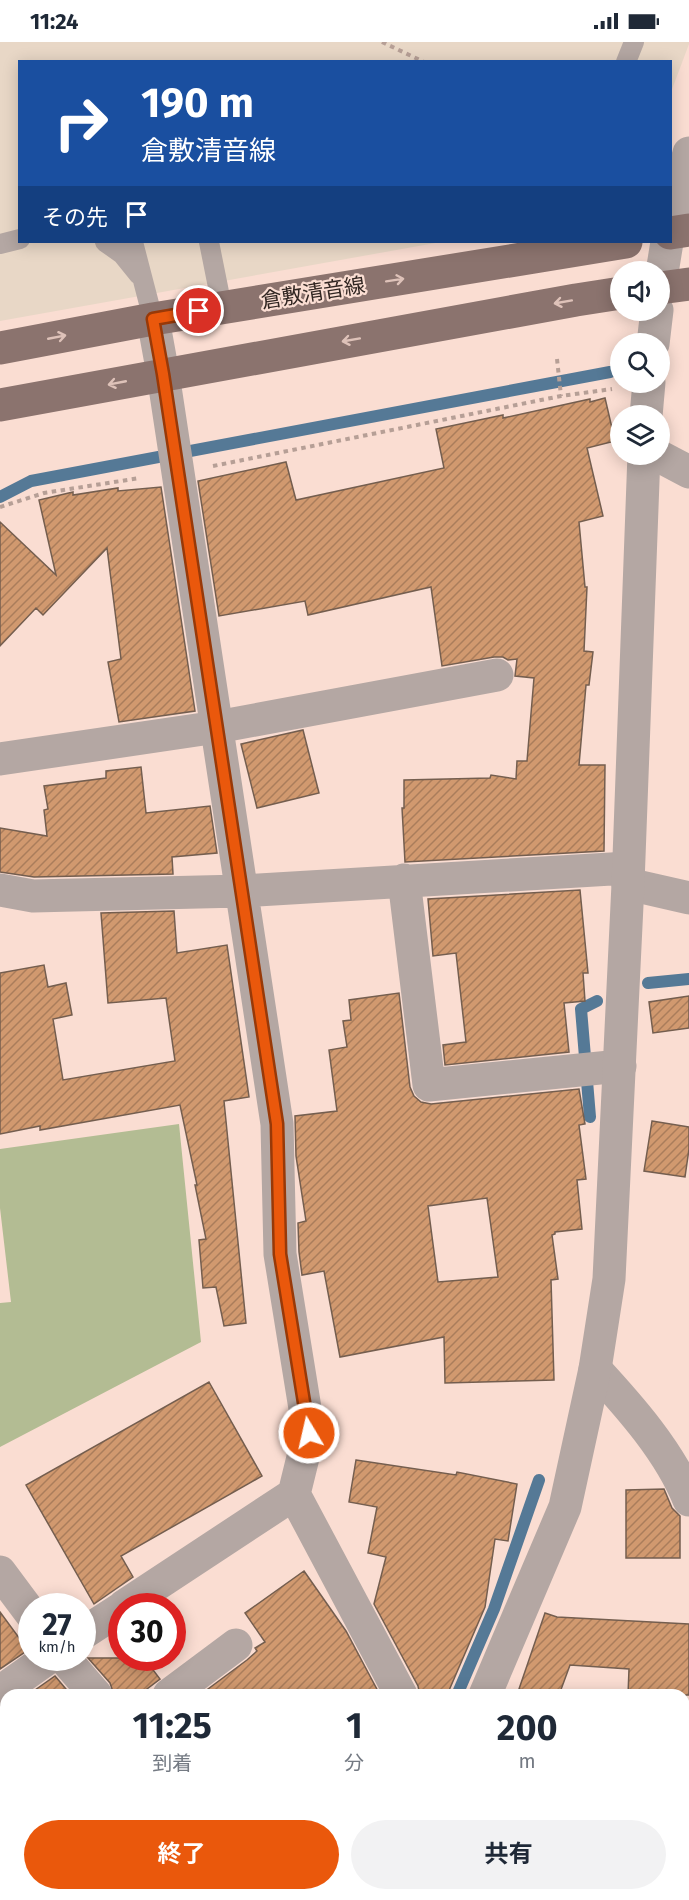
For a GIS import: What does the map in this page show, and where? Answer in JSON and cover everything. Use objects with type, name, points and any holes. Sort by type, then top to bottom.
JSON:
[{"type":"main road","points":[[672,233],[689,230]]},
{"type":"main road","name":"倉敷清音線","points":[[0,348],[222,307],[620,243]]},
{"type":"main road","points":[[670,285],[689,284]]},
{"type":"main road","points":[[0,405],[610,295]]},
{"type":"street","points":[[672,219],[689,153]]},
{"type":"street","points":[[664,261],[667,243]]},
{"type":"street","points":[[153,319],[277,1124],[280,1254],[309,1433],[294,1494],[398,1689]]},
{"type":"street","points":[[670,462],[689,472]]},
{"type":"street","points":[[488,1689],[565,1507],[595,1369],[609,1279],[598,1068],[628,876],[644,465]]},
{"type":"street","points":[[0,759],[217,727],[497,675]]},
{"type":"street","points":[[0,890],[33,896],[242,891],[404,880],[628,876],[689,898]]},
{"type":"street","points":[[404,880],[429,1084],[598,1068]]},
{"type":"street","points":[[595,1369],[633,1410],[680,1478],[689,1500]]},
{"type":"street","points":[[654,1440],[689,1444]]},
{"type":"street","points":[[144,1593],[294,1494]]},
{"type":"street","points":[[0,1572],[18,1596]]},
{"type":"street","points":[[177,1689],[236,1645]]},
{"type":"street","points":[[4,1689],[30,1671]]},
{"type":"street","points":[[75,1671],[91,1689]]},
{"type":"lane","points":[[627,60],[634,42]]},
{"type":"lane","points":[[0,244],[18,240]]},
{"type":"lane","points":[[106,243],[122,254],[145,282]]},
{"type":"lane","points":[[133,243],[153,319]]},
{"type":"lane","points":[[209,243],[222,307]]},
{"type":"path","points":[[382,42],[420,60]]},
{"type":"path","points":[[557,359],[561,396]]},
{"type":"path","points":[[0,507],[44,493],[176,459],[610,389]]},
{"type":"shaded area","points":[[0,42],[689,42],[672,89],[672,60],[18,60],[18,243],[435,243],[0,321]]},
{"type":"green space","points":[[179,1124],[201,1342],[0,1447],[0,1303],[11,1302],[0,1208],[0,1149]]},
{"type":"building","points":[[605,398],[610,420],[610,442],[587,448],[603,516],[579,522],[585,587],[587,587],[584,651],[593,652],[589,685],[586,685],[579,765],[605,765],[604,851],[405,862],[402,808],[404,808],[404,780],[490,778],[491,775],[516,779],[517,761],[527,761],[534,678],[515,676],[517,659],[508,660],[503,657],[442,666],[431,587],[308,615],[305,601],[219,616],[198,481],[286,462],[296,500],[444,468],[436,429],[503,415],[503,418],[590,399],[590,402]]},
{"type":"building","points":[[161,487],[195,711],[119,722],[108,662],[121,659],[107,548],[43,615],[36,608],[0,646],[0,522],[56,575],[39,500],[73,492],[73,495],[118,488],[118,491]]},
{"type":"building","points":[[303,730],[319,793],[257,808],[241,744]]},
{"type":"building","points":[[141,767],[146,813],[210,806],[217,853],[172,857],[173,874],[34,877],[0,872],[0,828],[47,836],[44,810],[48,809],[44,786],[106,778],[106,771]]},
{"type":"building","points":[[580,890],[588,973],[583,973],[585,1001],[564,1003],[569,1052],[445,1065],[443,1045],[466,1042],[456,953],[433,956],[428,899]]},
{"type":"building","points":[[174,911],[177,953],[227,945],[249,1097],[224,1101],[246,1323],[224,1326],[216,1287],[203,1288],[199,1240],[206,1239],[180,1105],[40,1130],[40,1126],[0,1134],[0,973],[44,965],[48,987],[66,983],[72,1015],[53,1019],[63,1080],[175,1061],[166,998],[108,1003],[101,913]]},
{"type":"building","points":[[399,993],[410,1087],[414,1096],[421,1102],[431,1104],[579,1089],[585,1124],[579,1125],[586,1179],[577,1180],[582,1229],[555,1232],[552,1235],[558,1279],[551,1280],[554,1380],[445,1383],[444,1337],[340,1357],[324,1271],[302,1275],[298,1223],[306,1221],[296,1156],[295,1116],[337,1111],[329,1050],[347,1047],[343,1021],[351,1020],[349,1000]],"holes":[[[487,1198],[498,1277],[438,1282],[428,1206]]]},
{"type":"building","points":[[689,996],[689,1028],[653,1033],[649,1002]]},
{"type":"building","points":[[652,1121],[689,1127],[685,1177],[644,1171]]},
{"type":"building","points":[[209,1382],[262,1476],[121,1556],[133,1577],[96,1603],[96,1593],[88,1593],[26,1485]]},
{"type":"building","points":[[356,1460],[456,1475],[457,1472],[517,1484],[508,1541],[495,1539],[485,1607],[450,1689],[419,1689],[374,1604],[386,1557],[368,1553],[377,1507],[349,1502]]},
{"type":"building","points":[[664,1489],[672,1508],[680,1516],[680,1558],[626,1558],[626,1490]]},
{"type":"building","points":[[304,1571],[346,1631],[377,1689],[208,1689],[247,1660],[257,1651],[255,1648],[265,1642],[245,1613]]},
{"type":"building","points":[[0,1612],[18,1636],[18,1657],[0,1669]]},
{"type":"building","points":[[545,1613],[557,1617],[689,1624],[689,1689],[628,1689],[629,1669],[570,1665],[561,1689],[519,1689]]},
{"type":"building","points":[[96,1658],[108,1658],[108,1671],[154,1671],[160,1679],[147,1689],[112,1689],[110,1683],[96,1667]]},
{"type":"building","points":[[55,1676],[66,1689],[37,1689]]},
{"type":"waterway","points":[[0,497],[31,481],[610,372]]},
{"type":"waterway","points":[[648,983],[689,979]]},
{"type":"waterway","points":[[590,1117],[581,1009],[597,1001]]},
{"type":"waterway","points":[[460,1689],[494,1609],[539,1480]]},
{"type":"route","points":[[199,311],[153,319],[277,1124],[280,1254],[309,1433]]}]
